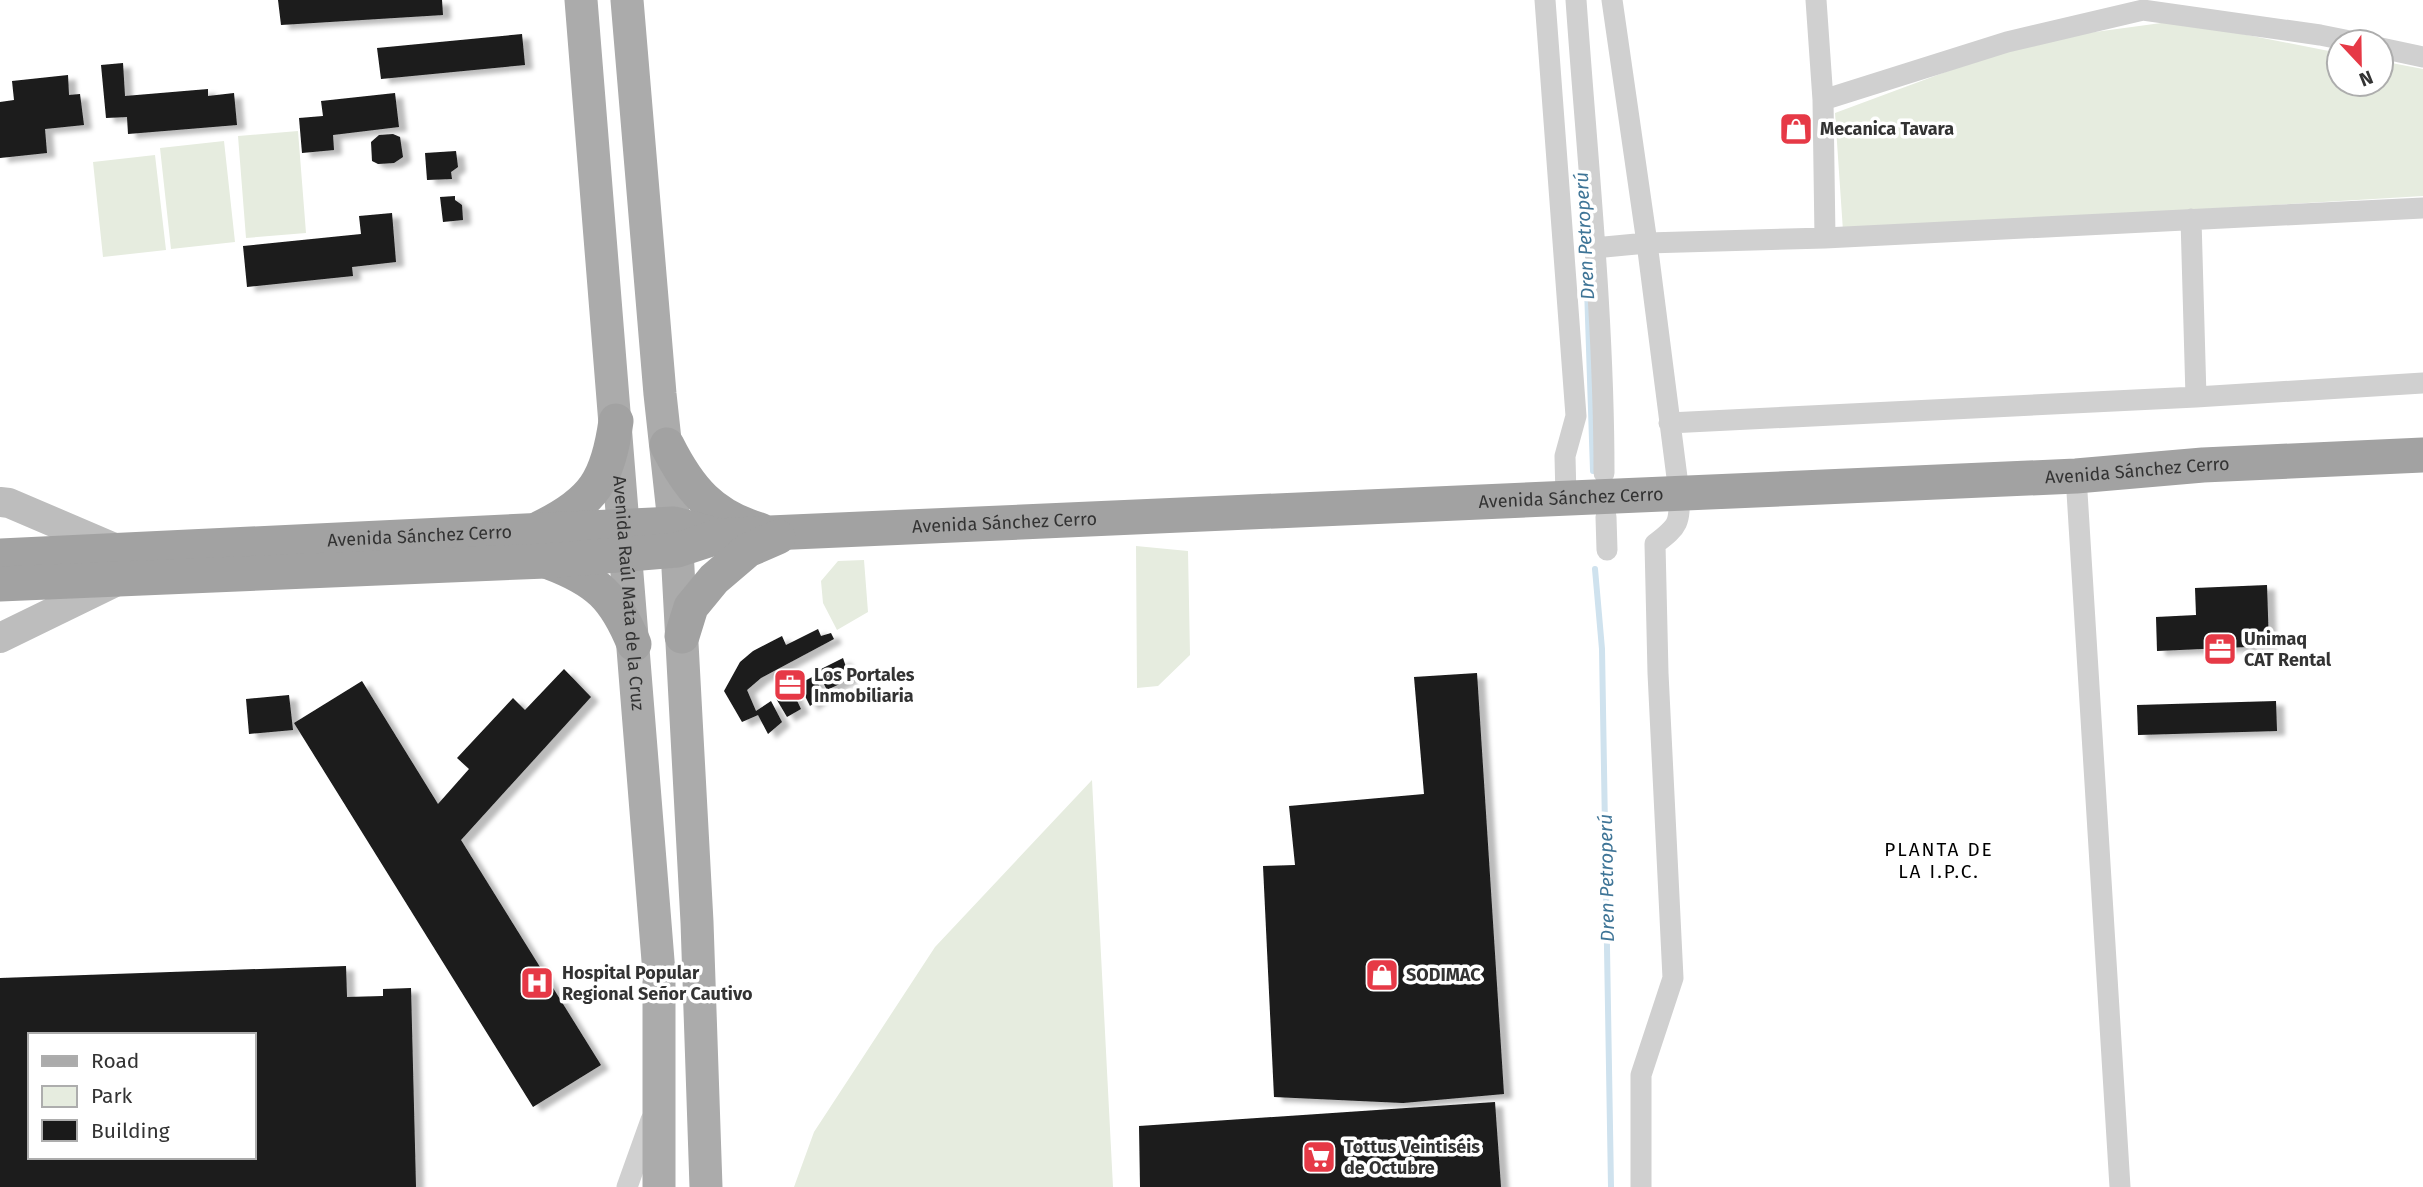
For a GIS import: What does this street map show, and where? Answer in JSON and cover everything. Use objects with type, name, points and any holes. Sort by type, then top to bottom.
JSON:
[{"type":"highway","points":[[616,421],[607,467],[599,484],[541,546],[604,593],[619,611],[634,645]]},
{"type":"highway","points":[[667,445],[680,472],[694,491],[728,518],[779,533]]},
{"type":"highway","name":"Avenida Sánchez Cerro","points":[[0,556],[121,564],[2076,476],[2203,465],[2423,455]]},
{"type":"highway","points":[[682,636],[691,607],[714,579],[748,550],[779,533]]},
{"type":"highway","name":"Avenida Sánchez Cerro","points":[[0,584],[121,564]]},
{"type":"main road","name":"Avenida Raúl Mata de la Cruz","points":[[582,0],[659,973],[659,1187]]},
{"type":"main road","points":[[627,0],[682,636],[694,856],[706,1187]]},
{"type":"main road","name":"Avenida Sánchez Cerro","points":[[0,502],[9,503],[121,564],[0,638]]},
{"type":"main road","points":[[647,818],[651,780],[659,767],[666,766],[673,776],[688,817],[694,856]]},
{"type":"street","points":[[1545,0],[1576,416],[1564,456],[1566,498]]},
{"type":"street","points":[[1576,0],[1594,248],[1604,473]]},
{"type":"street","points":[[1612,0],[1647,243],[1680,517],[1674,529],[1656,544],[1658,673],[1673,978],[1641,1075],[1641,1187]]},
{"type":"street","points":[[1816,0],[1823,100],[1825,238]]},
{"type":"street","points":[[1823,100],[2007,42],[2143,10],[2325,35]]},
{"type":"street","points":[[2395,51],[2423,57]]},
{"type":"street","points":[[1594,248],[1647,243],[1825,238],[2423,208]]},
{"type":"street","points":[[2191,219],[2196,397]]},
{"type":"street","points":[[1669,422],[2196,397],[2423,383]]},
{"type":"street","points":[[2076,476],[2120,1187]]},
{"type":"street","points":[[1606,517],[1607,550]]},
{"type":"street","points":[[627,1187],[659,1094]]},
{"type":"green space","points":[[2176,21],[2325,50],[2325,98],[2395,98],[2395,64],[2423,69],[2423,196],[1843,231],[1835,113],[2029,41]]},
{"type":"green space","points":[[298,131],[306,233],[246,238],[238,136]]},
{"type":"green space","points":[[224,141],[235,242],[171,249],[160,148]]},
{"type":"green space","points":[[155,155],[166,250],[103,257],[93,162]]},
{"type":"green space","points":[[1136,546],[1188,551],[1190,655],[1158,686],[1137,688]]},
{"type":"green space","points":[[864,560],[868,612],[837,630],[823,603],[821,581],[838,561]]},
{"type":"green space","points":[[1092,780],[1113,1187],[794,1187],[814,1132],[935,947]]},
{"type":"building","points":[[278,0],[442,0],[443,15],[281,25]]},
{"type":"building","points":[[522,34],[525,65],[381,79],[377,48]]},
{"type":"building","points":[[123,63],[125,96],[208,89],[208,96],[234,93],[237,125],[128,134],[127,117],[106,118],[101,65]]},
{"type":"building","points":[[68,75],[69,95],[80,94],[84,125],[45,129],[47,153],[0,158],[0,102],[14,100],[12,81]]},
{"type":"building","points":[[395,93],[399,127],[333,135],[334,150],[302,153],[299,118],[323,116],[321,101]]},
{"type":"building","points":[[393,134],[400,137],[403,157],[394,163],[378,164],[372,161],[371,142],[379,135]]},
{"type":"building","points":[[456,151],[458,167],[451,172],[452,179],[427,180],[425,153]]},
{"type":"building","points":[[455,196],[455,200],[462,205],[463,220],[443,222],[440,197]]},
{"type":"building","points":[[392,213],[396,262],[352,267],[353,276],[247,287],[243,246],[361,234],[359,216]]},
{"type":"building","points":[[2267,585],[2269,646],[2157,651],[2156,617],[2196,615],[2195,588]]},
{"type":"building","points":[[818,629],[821,636],[831,633],[834,639],[761,678],[747,690],[756,711],[771,701],[782,722],[768,734],[758,715],[742,722],[724,691],[740,662],[753,651],[782,636],[786,645]]},
{"type":"building","points":[[843,658],[850,679],[827,690],[817,671]]},
{"type":"building","points":[[564,669],[591,697],[461,840],[601,1065],[533,1107],[294,723],[362,681],[438,804],[469,769],[457,758],[513,698],[525,710]]},
{"type":"building","name":"SODIMAC","points":[[1477,673],[1504,1094],[1403,1103],[1274,1097],[1263,866],[1295,865],[1289,806],[1424,794],[1414,677]]},
{"type":"building","points":[[814,676],[824,695],[810,706],[799,684]]},
{"type":"building","points":[[790,686],[801,709],[787,717],[774,695]]},
{"type":"building","points":[[289,695],[293,730],[249,734],[246,699]]},
{"type":"building","points":[[2276,701],[2277,731],[2138,735],[2137,705]]},
{"type":"building","points":[[346,966],[347,997],[383,996],[383,989],[411,988],[416,1187],[0,1187],[0,978]]},
{"type":"building","name":"Tottus Veintiséis de Octubre","points":[[1495,1102],[1501,1187],[1140,1187],[1139,1126]]},
{"type":"waterway","name":"Dren Petroperú","points":[[1587,288],[1593,471]]},
{"type":"waterway","name":"Dren Petroperú","points":[[1595,569],[1602,649],[1611,1187]]},
{"type":"place","name":"Mecanica Tavara","points":[[1796,129]]},
{"type":"place","name":"Unimaq CAT Rental","points":[[2220,649]]},
{"type":"place","name":"Los Portales Inmobiliaria","points":[[790,685]]},
{"type":"place","name":"SODIMAC","points":[[1382,975]]},
{"type":"place","name":"Hospital Popular Regional Señor Cautivo","points":[[537,983]]},
{"type":"place","name":"Tottus Veintiséis de Octubre","points":[[1319,1157]]},
{"type":"district","name":"PLANTA DE LA I.P.C.","points":[[1939,860]]}]
